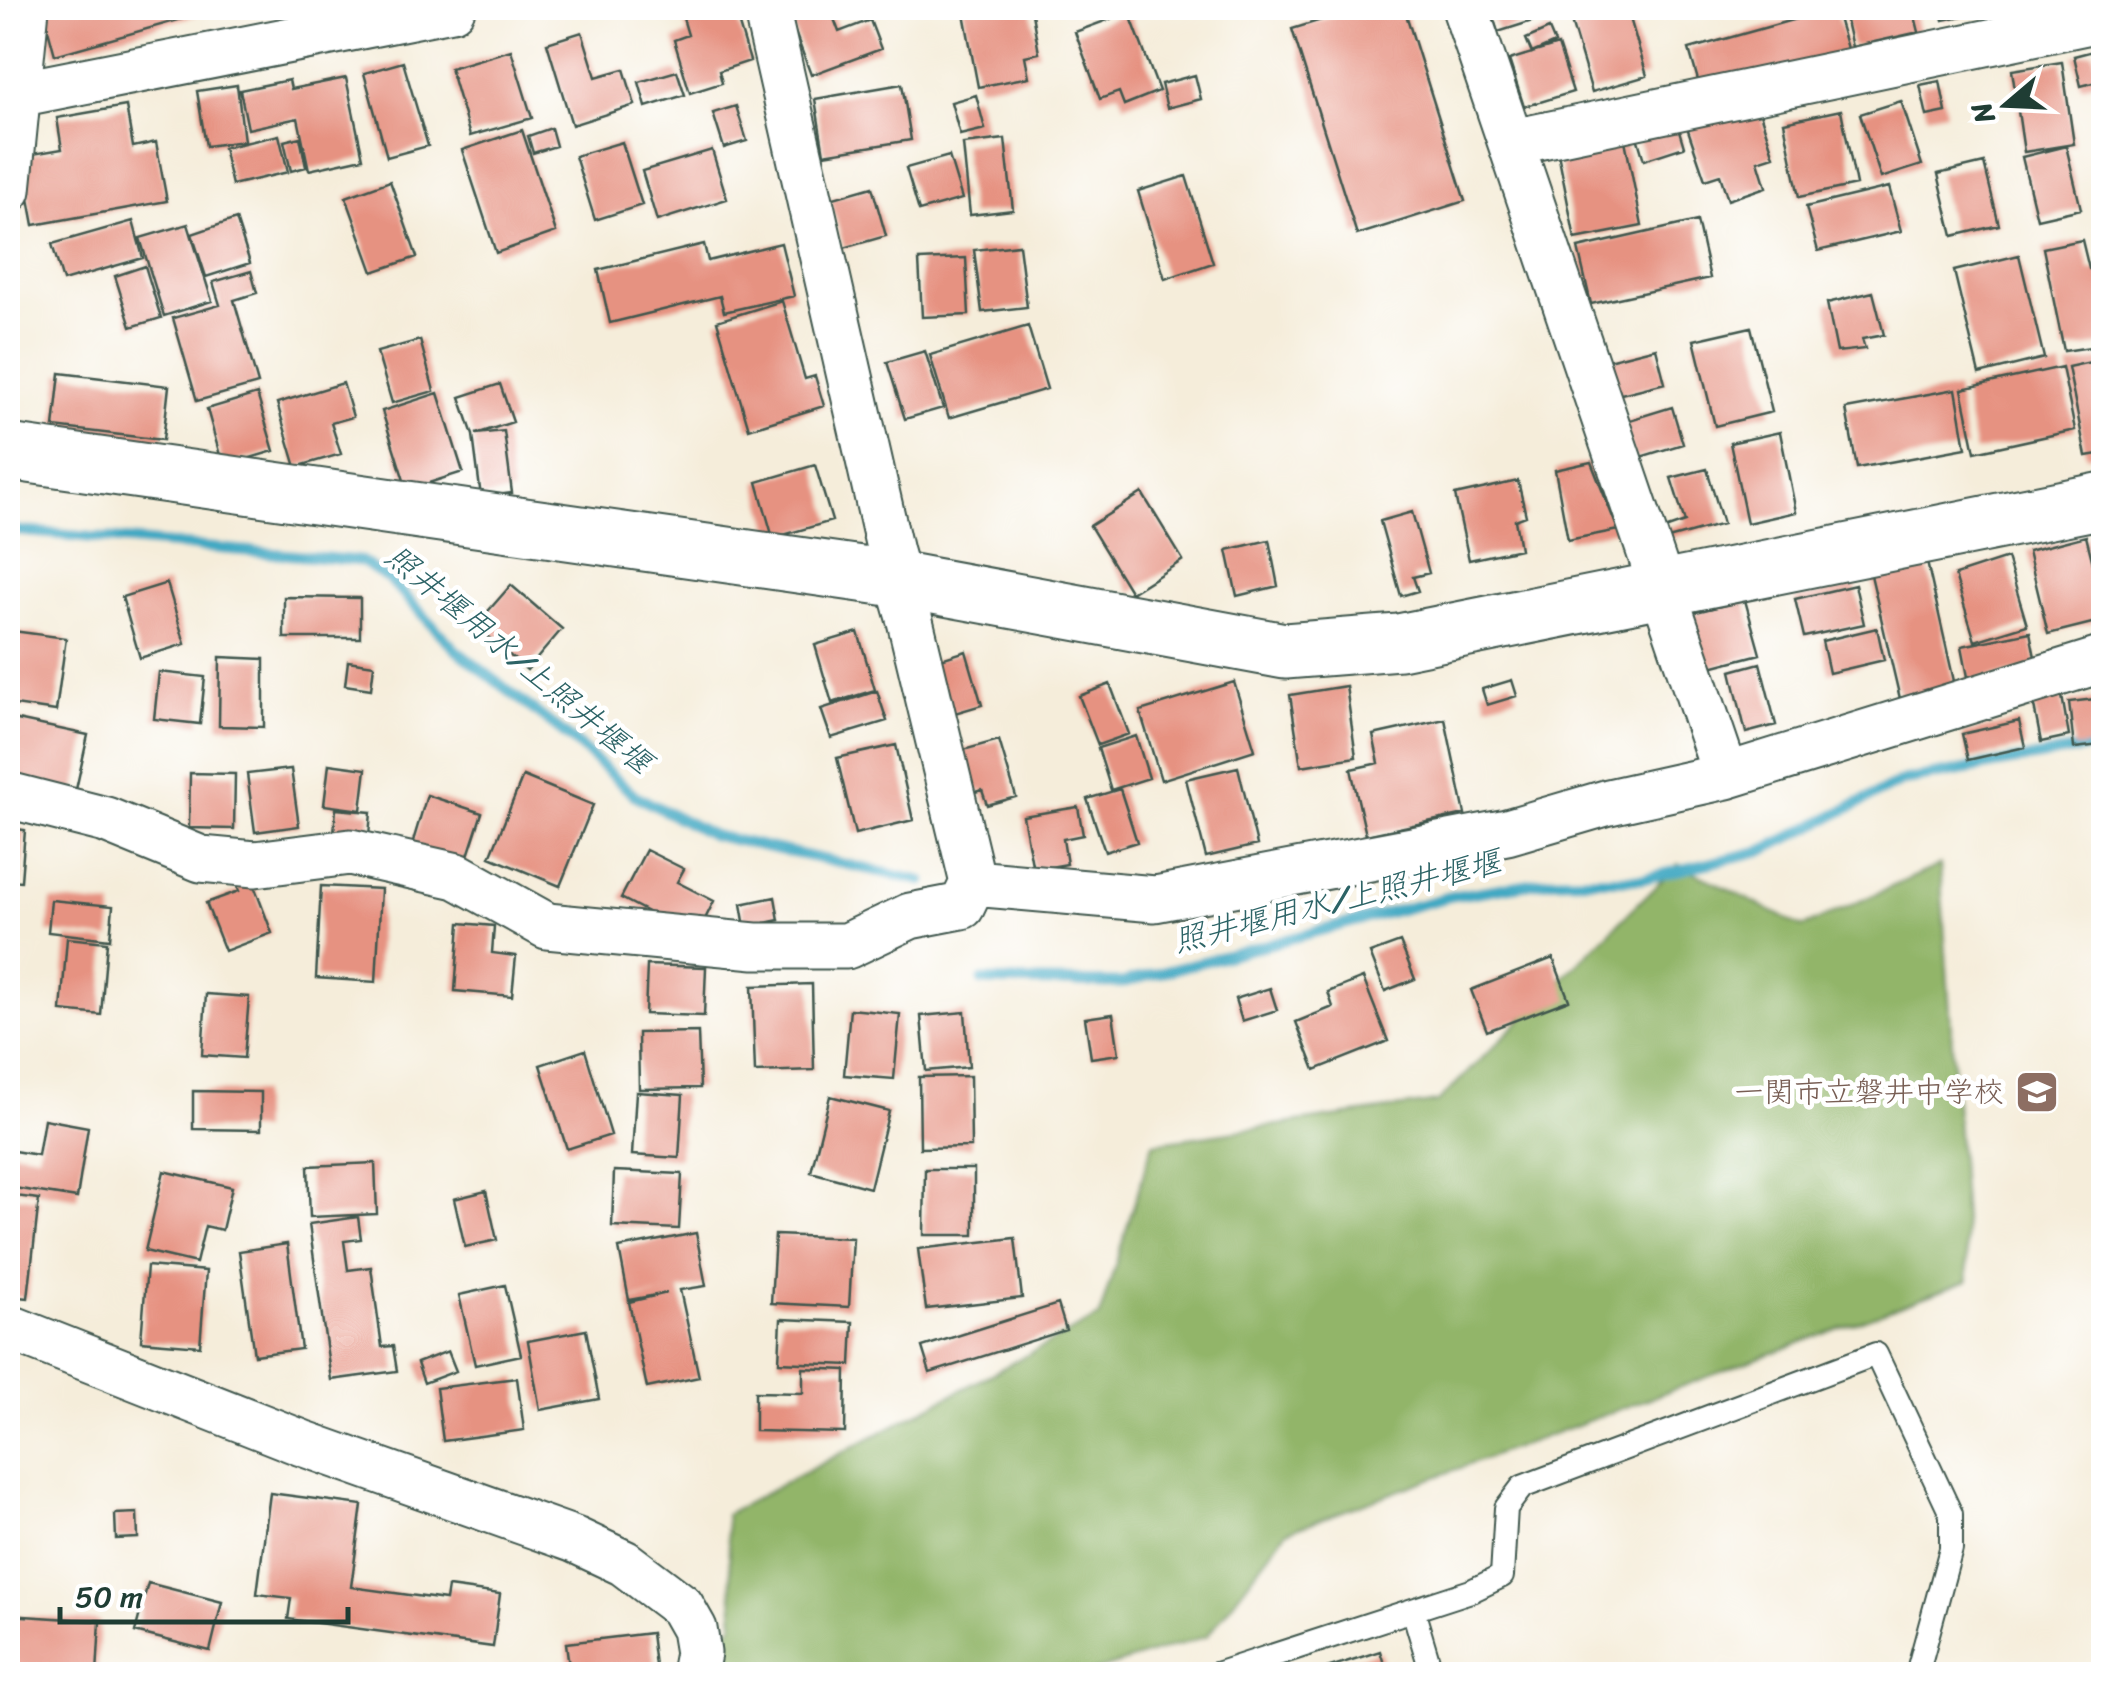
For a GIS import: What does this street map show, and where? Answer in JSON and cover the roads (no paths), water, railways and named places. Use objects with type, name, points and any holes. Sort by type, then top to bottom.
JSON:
[{"type":"street","points":[[8,190],[13,95],[26,8]]},
{"type":"street","points":[[13,95],[452,8]]},
{"type":"street","points":[[8,795],[106,820],[201,859],[255,864],[350,852],[457,876],[547,926],[754,946],[847,946],[910,916],[962,906],[973,883],[910,621],[896,580],[766,8]]},
{"type":"street","points":[[1464,8],[1726,776]]},
{"type":"street","points":[[1512,142],[2100,20]]},
{"type":"street","points":[[8,452],[896,580],[1285,651],[1399,642],[2104,500]]},
{"type":"street","points":[[973,883],[1155,899],[1507,832],[1609,802],[1726,776],[2104,659]]},
{"type":"street","points":[[8,1327],[302,1443],[574,1540],[624,1564],[681,1606],[694,1629],[698,1653],[694,1674]]},
{"type":"lane","points":[[1216,1674],[1471,1591],[1502,1576],[1506,1508],[1522,1488],[1876,1354],[1950,1514],[1951,1550],[1917,1674]]},
{"type":"lane","points":[[1413,1610],[1432,1674]]},
{"type":"waterway","name":"照井堰用水/上照井堰堰","points":[[8,530],[361,561],[390,580],[456,650],[576,743],[634,795],[712,835],[922,881]]},
{"type":"waterway","name":"照井堰用水/上照井堰堰","points":[[982,981],[1121,983],[1452,896],[1553,880],[1642,879],[1764,850],[1903,781],[2104,745]]},
{"type":"place","name":"一関市立磐井中学校","points":[[2037,1092]]}]
